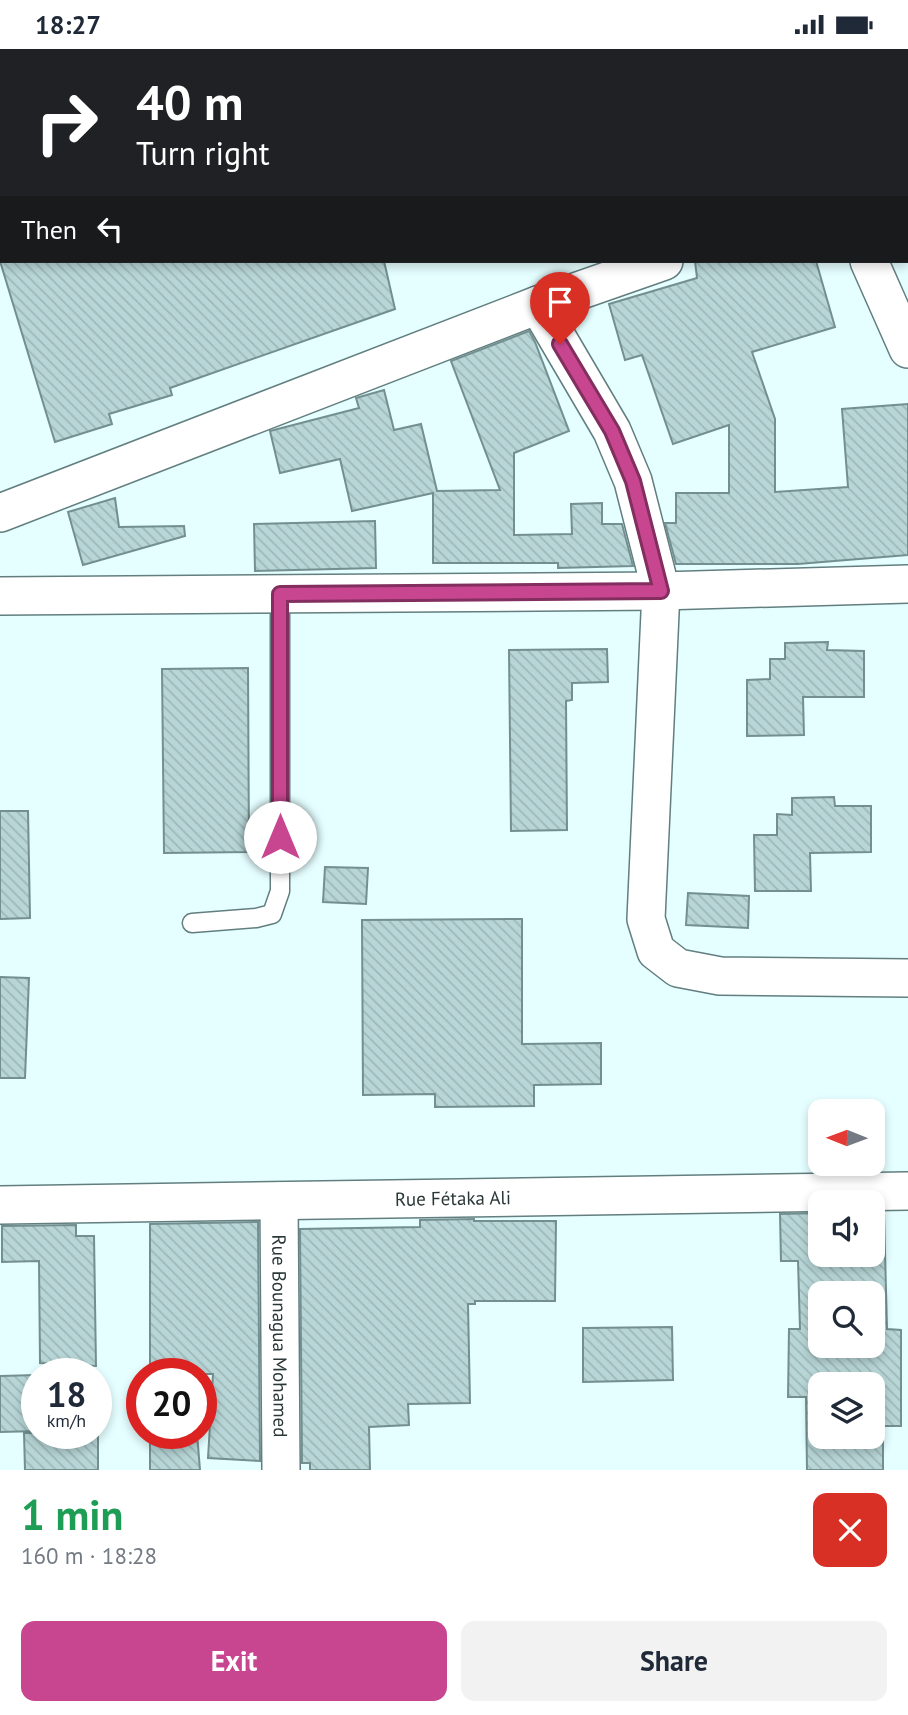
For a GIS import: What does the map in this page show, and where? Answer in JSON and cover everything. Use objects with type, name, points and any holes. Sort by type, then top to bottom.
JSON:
[{"type":"street","points":[[0,513],[538,305],[658,263]]},
{"type":"street","points":[[870,263],[908,349]]},
{"type":"street","points":[[538,305],[612,431],[633,481],[661,591],[646,919],[656,951],[678,968],[720,977],[908,978]]},
{"type":"street","points":[[0,596],[661,591],[908,584]]},
{"type":"street","name":"Rue Fétaka Ali","points":[[0,1205],[908,1191]]},
{"type":"street","name":"Rue Bounagua Mohamed","points":[[279,1201],[281,1470]]},
{"type":"lane","points":[[192,923],[256,918],[272,914],[280,891],[280,594]]},
{"type":"building","points":[[1,263],[384,263],[395,309],[170,388],[172,395],[109,414],[112,424],[55,442]]},
{"type":"building","points":[[695,263],[817,263],[835,327],[752,352],[775,419],[775,492],[848,487],[842,409],[908,404],[908,555],[798,564],[676,564],[665,523],[676,523],[676,493],[729,493],[729,425],[673,444],[642,355],[625,360],[609,304],[697,278]]},
{"type":"building","points":[[529,331],[569,431],[514,453],[514,535],[572,534],[571,504],[602,503],[602,524],[622,524],[633,566],[558,568],[558,563],[433,563],[433,493],[352,511],[340,459],[280,473],[270,431],[359,408],[356,398],[384,390],[394,430],[421,424],[437,491],[500,490],[451,361]]},
{"type":"building","points":[[115,498],[119,527],[184,526],[185,536],[83,565],[68,512]]},
{"type":"building","points":[[375,521],[376,568],[255,571],[254,524]]},
{"type":"building","points":[[828,642],[827,650],[864,651],[864,697],[803,697],[804,735],[747,736],[747,680],[770,679],[770,659],[785,659],[785,643]]},
{"type":"building","points":[[607,649],[608,682],[572,683],[572,700],[566,701],[567,830],[511,831],[509,650]]},
{"type":"building","points":[[248,668],[249,852],[164,853],[162,669]]},
{"type":"building","points":[[834,797],[835,806],[871,806],[871,852],[810,853],[811,891],[755,891],[754,835],[777,835],[777,814],[792,815],[792,798]]},
{"type":"building","points":[[0,811],[28,811],[30,918],[0,919]]},
{"type":"building","points":[[325,867],[368,868],[366,904],[323,902]]},
{"type":"building","points":[[688,893],[749,896],[748,928],[686,925]]},
{"type":"building","points":[[522,919],[522,1044],[601,1043],[601,1084],[534,1085],[534,1106],[435,1107],[435,1094],[363,1095],[362,920]]},
{"type":"building","points":[[0,977],[29,978],[25,1078],[0,1078]]},
{"type":"building","points":[[808,1213],[808,1267],[885,1267],[885,1251],[887,1329],[901,1330],[901,1426],[885,1426],[885,1372],[808,1372],[808,1449],[883,1449],[883,1470],[807,1470],[806,1397],[788,1397],[789,1329],[800,1329],[798,1261],[781,1261],[780,1214]]},
{"type":"building","points":[[420,1220],[556,1221],[555,1301],[475,1301],[475,1304],[468,1304],[470,1403],[408,1404],[409,1425],[369,1427],[370,1470],[310,1470],[310,1463],[302,1463],[300,1229],[420,1227]]},
{"type":"building","points":[[258,1222],[260,1461],[208,1458],[209,1449],[217,1449],[217,1358],[150,1358],[150,1224]]},
{"type":"building","points":[[76,1225],[76,1236],[94,1236],[96,1358],[40,1358],[39,1261],[2,1262],[2,1226]]},
{"type":"building","points":[[672,1327],[673,1380],[583,1382],[583,1328]]},
{"type":"building","points":[[21,1375],[21,1431],[0,1432],[0,1376]]},
{"type":"building","points":[[24,1449],[98,1449],[98,1470],[25,1470]]},
{"type":"building","points":[[150,1449],[198,1449],[200,1470],[150,1470]]},
{"type":"route","points":[[280,837],[280,594],[661,591],[633,481],[612,431],[560,344]]}]
